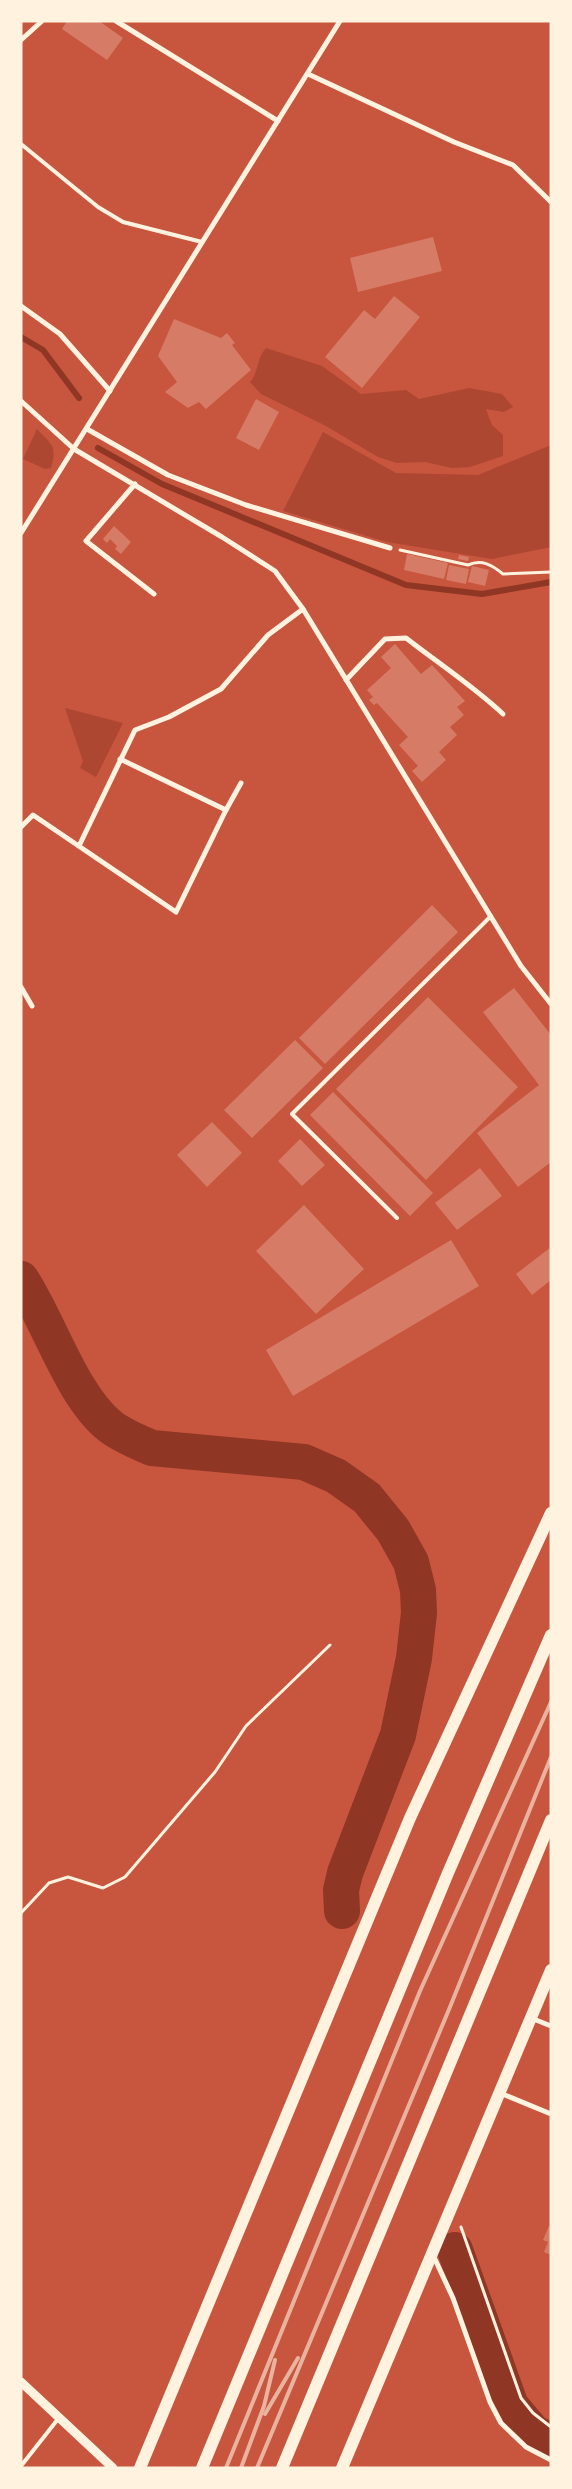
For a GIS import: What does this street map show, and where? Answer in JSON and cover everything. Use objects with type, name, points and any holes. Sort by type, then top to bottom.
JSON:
[{"type":"main road","points":[[140,2468],[410,1818],[551,1513]]},
{"type":"main road","points":[[202,2468],[448,1873],[551,1635]]},
{"type":"main road","points":[[282,2468],[551,1820]]},
{"type":"main road","points":[[342,2468],[551,1970]]},
{"type":"street","points":[[21,40],[42,21]]},
{"type":"street","points":[[116,21],[278,121]]},
{"type":"street","points":[[21,533],[340,21]]},
{"type":"street","points":[[308,74],[454,142],[513,165],[551,202]]},
{"type":"street","points":[[21,306],[60,334],[110,391]]},
{"type":"street","points":[[21,401],[74,449],[135,484],[274,571],[303,608],[521,966],[551,1004]]},
{"type":"street","points":[[87,429],[177,479],[246,506],[390,548]]},
{"type":"street","points":[[135,484],[86,541],[154,594]]},
{"type":"street","points":[[78,846],[135,730],[170,718],[221,689],[268,635],[303,608]]},
{"type":"street","points":[[346,680],[386,639],[406,638],[481,694],[503,714]]},
{"type":"street","points":[[120,759],[226,810]]},
{"type":"street","points":[[21,827],[33,815],[176,912],[240,783]]},
{"type":"street","points":[[21,987],[32,1006]]},
{"type":"street","points":[[530,2018],[551,2026]]},
{"type":"street","points":[[500,2092],[551,2114]]},
{"type":"street","points":[[432,2252],[453,2298],[490,2402],[501,2422],[526,2447],[551,2460]]},
{"type":"street","points":[[21,2382],[113,2468]]},
{"type":"lane","points":[[21,144],[98,207],[123,222],[203,242]]},
{"type":"lane","points":[[397,1218],[292,1114],[491,916]]},
{"type":"lane","points":[[21,2466],[60,2417]]},
{"type":"path","points":[[390,548],[468,565],[476,562],[492,565],[503,574],[551,572]]},
{"type":"path","points":[[21,1913],[49,1883],[68,1876],[104,1888],[125,1877],[215,1772],[246,1726],[330,1645]]},
{"type":"path","points":[[461,2226],[521,2398],[533,2413],[551,2427]]},
{"type":"shaded area","points":[[266,348],[322,366],[361,394],[406,390],[419,399],[469,388],[502,394],[513,407],[504,412],[486,409],[492,425],[503,435],[503,456],[470,467],[452,468],[425,462],[397,463],[378,457],[326,426],[261,394],[250,382]]},
{"type":"shaded area","points":[[37,429],[52,446],[54,455],[51,468],[45,469],[23,459]]},
{"type":"shaded area","points":[[323,432],[396,473],[478,475],[551,445],[551,547],[492,559],[387,542],[283,511]]},
{"type":"shaded area","points":[[65,708],[123,723],[96,777],[80,768],[83,761]]},
{"type":"building","points":[[67,21],[99,21],[123,38],[107,60],[62,29]]},
{"type":"building","points":[[433,237],[442,271],[358,292],[350,258]]},
{"type":"building","points":[[394,296],[420,317],[362,388],[325,357],[364,310],[375,319]]},
{"type":"building","points":[[174,319],[221,338],[227,333],[235,343],[232,345],[251,370],[206,409],[199,402],[188,408],[165,392],[177,382],[158,356]]},
{"type":"building","points":[[256,399],[279,412],[259,450],[236,438]]},
{"type":"building","points":[[114,526],[131,542],[121,554],[115,549],[117,546],[110,539],[107,543],[103,539]]},
{"type":"building","points":[[407,554],[448,563],[444,579],[404,570]]},
{"type":"building","points":[[459,555],[469,557],[468,561],[458,559]]},
{"type":"building","points":[[449,565],[469,569],[466,584],[446,580]]},
{"type":"building","points":[[472,566],[489,570],[485,586],[468,582]]},
{"type":"building","points":[[395,644],[421,674],[432,665],[465,701],[457,707],[464,715],[450,727],[457,735],[439,752],[446,760],[422,782],[412,771],[418,766],[399,745],[408,737],[377,703],[374,705],[369,700],[373,697],[367,690],[391,668],[381,657]]},
{"type":"building","points":[[432,905],[458,932],[325,1064],[299,1038]]},
{"type":"building","points":[[514,988],[551,1035],[551,1162],[518,1187],[477,1133],[539,1085],[483,1012]]},
{"type":"building","points":[[428,997],[518,1087],[426,1180],[336,1089]]},
{"type":"building","points":[[295,1040],[323,1068],[252,1138],[224,1110]]},
{"type":"building","points":[[333,1092],[433,1193],[410,1216],[310,1115]]},
{"type":"building","points":[[212,1122],[242,1153],[207,1187],[177,1155]]},
{"type":"building","points":[[300,1139],[325,1165],[302,1186],[278,1161]]},
{"type":"building","points":[[480,1168],[502,1196],[457,1230],[435,1203]]},
{"type":"building","points":[[304,1205],[364,1269],[316,1314],[256,1251]]},
{"type":"building","points":[[451,1240],[479,1286],[293,1396],[266,1350]]},
{"type":"building","points":[[551,1247],[551,1280],[532,1295],[516,1274]]},
{"type":"building","points":[[549,2226],[551,2227],[551,2255],[544,2252],[548,2242],[543,2240]]},
{"type":"waterway","points":[[21,337],[43,350],[79,398]]},
{"type":"waterway","points":[[98,448],[162,484],[406,585],[482,594],[551,582]]},
{"type":"waterway","points":[[21,1279],[84,1397],[97,1414],[111,1427],[152,1448],[304,1462],[336,1476],[367,1498],[393,1530],[411,1562],[418,1590],[419,1613],[414,1658],[398,1735],[345,1873],[341,1890],[342,1911]]},
{"type":"waterway","points":[[455,2250],[511,2406],[533,2432],[551,2441]]},
{"type":"railway","points":[[226,2468],[420,1991],[551,1702]]},
{"type":"railway","points":[[257,2468],[450,2007],[551,1757]]},
{"type":"railway","points":[[265,2414],[298,2358]]},
{"type":"railway","points":[[241,2468],[264,2406],[275,2360]]}]
